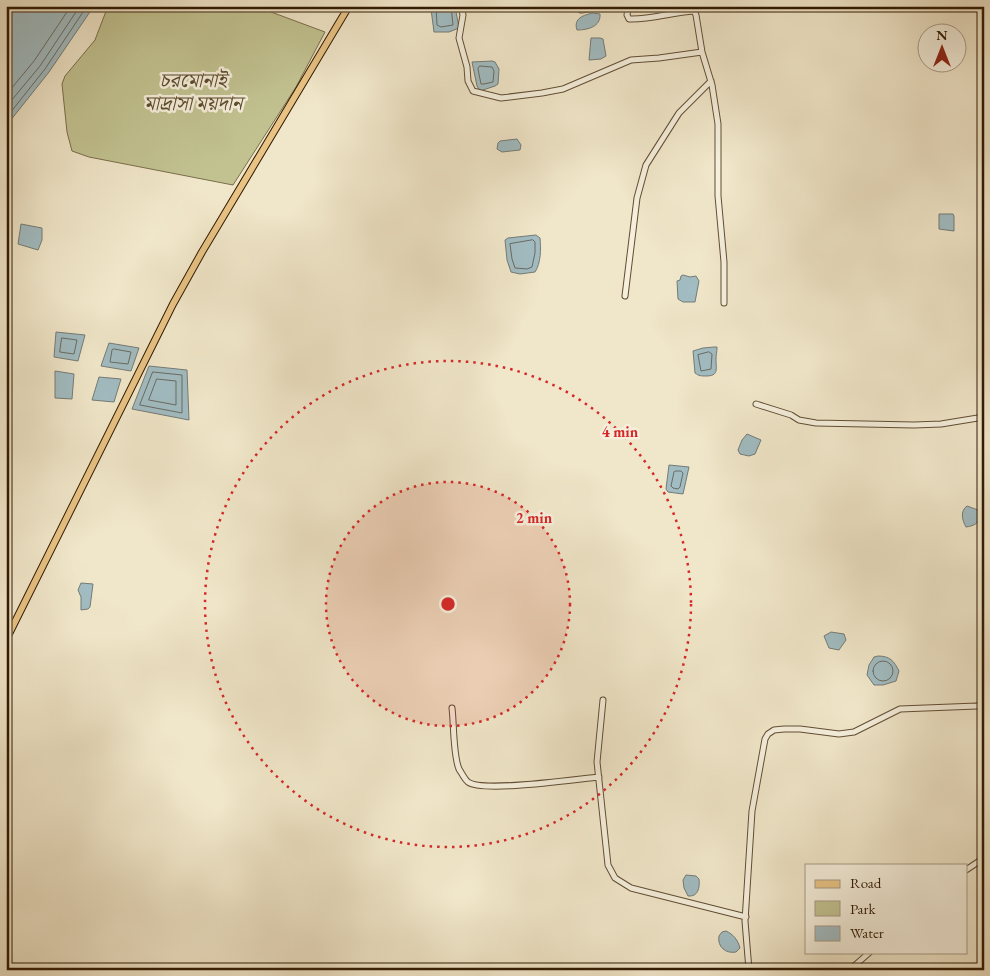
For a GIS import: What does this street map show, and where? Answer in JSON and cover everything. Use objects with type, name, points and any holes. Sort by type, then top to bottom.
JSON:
[{"type":"main road","points":[[6,640],[173,304],[349,6]]},
{"type":"street","points":[[460,6],[462,15],[458,38],[467,67],[468,81],[473,91],[501,98],[563,89],[631,60],[702,52]]},
{"type":"street","points":[[581,10],[611,6]]},
{"type":"street","points":[[621,6],[628,9],[627,15],[629,19],[694,11],[702,52],[711,81],[719,135],[718,196],[724,262],[724,303]]},
{"type":"street","points":[[625,296],[637,198],[646,165],[679,113],[711,81]]},
{"type":"street","points":[[756,404],[791,414],[799,420],[816,423],[914,426],[984,417]]},
{"type":"street","points":[[602,700],[598,762],[599,777],[608,865],[615,878],[631,888],[746,917]]},
{"type":"street","points":[[749,970],[746,917],[752,811],[765,739],[768,734],[774,730],[784,729],[838,734],[854,732],[900,709],[977,706],[984,704]]},
{"type":"street","points":[[452,708],[459,769],[468,782],[479,786],[521,785],[599,777]]},
{"type":"street","points":[[968,869],[984,858]]},
{"type":"street","points":[[855,970],[853,967],[868,954]]},
{"type":"green space","name":"চরমোনাই মাদ্রাসা ময়দান","points":[[108,6],[263,6],[263,9],[325,32],[296,87],[233,185],[89,157],[72,151],[67,132],[62,84],[65,76],[95,40]]},
{"type":"water","points":[[6,6],[94,6],[49,72],[6,126]]},
{"type":"water","points":[[433,6],[455,6],[459,28],[449,32],[434,32],[431,9]]},
{"type":"water","points":[[593,13],[600,14],[596,25],[577,30],[578,20],[583,16]]},
{"type":"water","points":[[591,38],[603,39],[606,56],[601,59],[589,60]]},
{"type":"water","points":[[472,62],[495,62],[499,69],[498,84],[480,91],[477,86]]},
{"type":"water","points":[[517,139],[521,145],[520,150],[502,152],[497,149],[500,141]]},
{"type":"water","points":[[939,214],[953,214],[954,231],[939,229]]},
{"type":"water","points":[[21,224],[42,228],[42,240],[38,250],[18,244]]},
{"type":"water","points":[[536,235],[540,238],[540,251],[535,272],[520,274],[511,272],[507,260],[505,240]]},
{"type":"water","points":[[683,275],[696,276],[699,281],[695,302],[683,302],[678,299],[677,281]]},
{"type":"water","points":[[56,332],[85,335],[78,361],[54,357]]},
{"type":"water","points":[[109,343],[139,348],[131,371],[101,366]]},
{"type":"water","points":[[717,347],[715,373],[710,376],[696,374],[693,351]]},
{"type":"water","points":[[149,366],[187,370],[189,420],[132,409]]},
{"type":"water","points":[[55,371],[74,374],[72,399],[55,398]]},
{"type":"water","points":[[99,377],[121,379],[114,402],[92,400]]},
{"type":"water","points":[[747,434],[761,440],[755,454],[749,456],[740,454],[738,450]]},
{"type":"water","points":[[669,465],[689,467],[683,494],[668,492],[666,489]]},
{"type":"water","points":[[967,506],[978,510],[981,517],[975,524],[966,527],[962,516],[963,510]]},
{"type":"water","points":[[81,583],[93,584],[90,607],[81,610],[81,597],[78,590]]},
{"type":"water","points":[[831,632],[844,634],[846,640],[839,650],[829,648],[824,636]]},
{"type":"water","points":[[874,657],[889,658],[895,664],[899,671],[896,681],[883,685],[874,685],[867,675],[869,665]]},
{"type":"water","points":[[686,875],[696,876],[699,879],[698,891],[691,896],[688,896],[684,888],[683,880]]},
{"type":"water","points":[[726,931],[738,942],[740,948],[736,952],[726,951],[719,943],[719,936],[722,932]]}]
